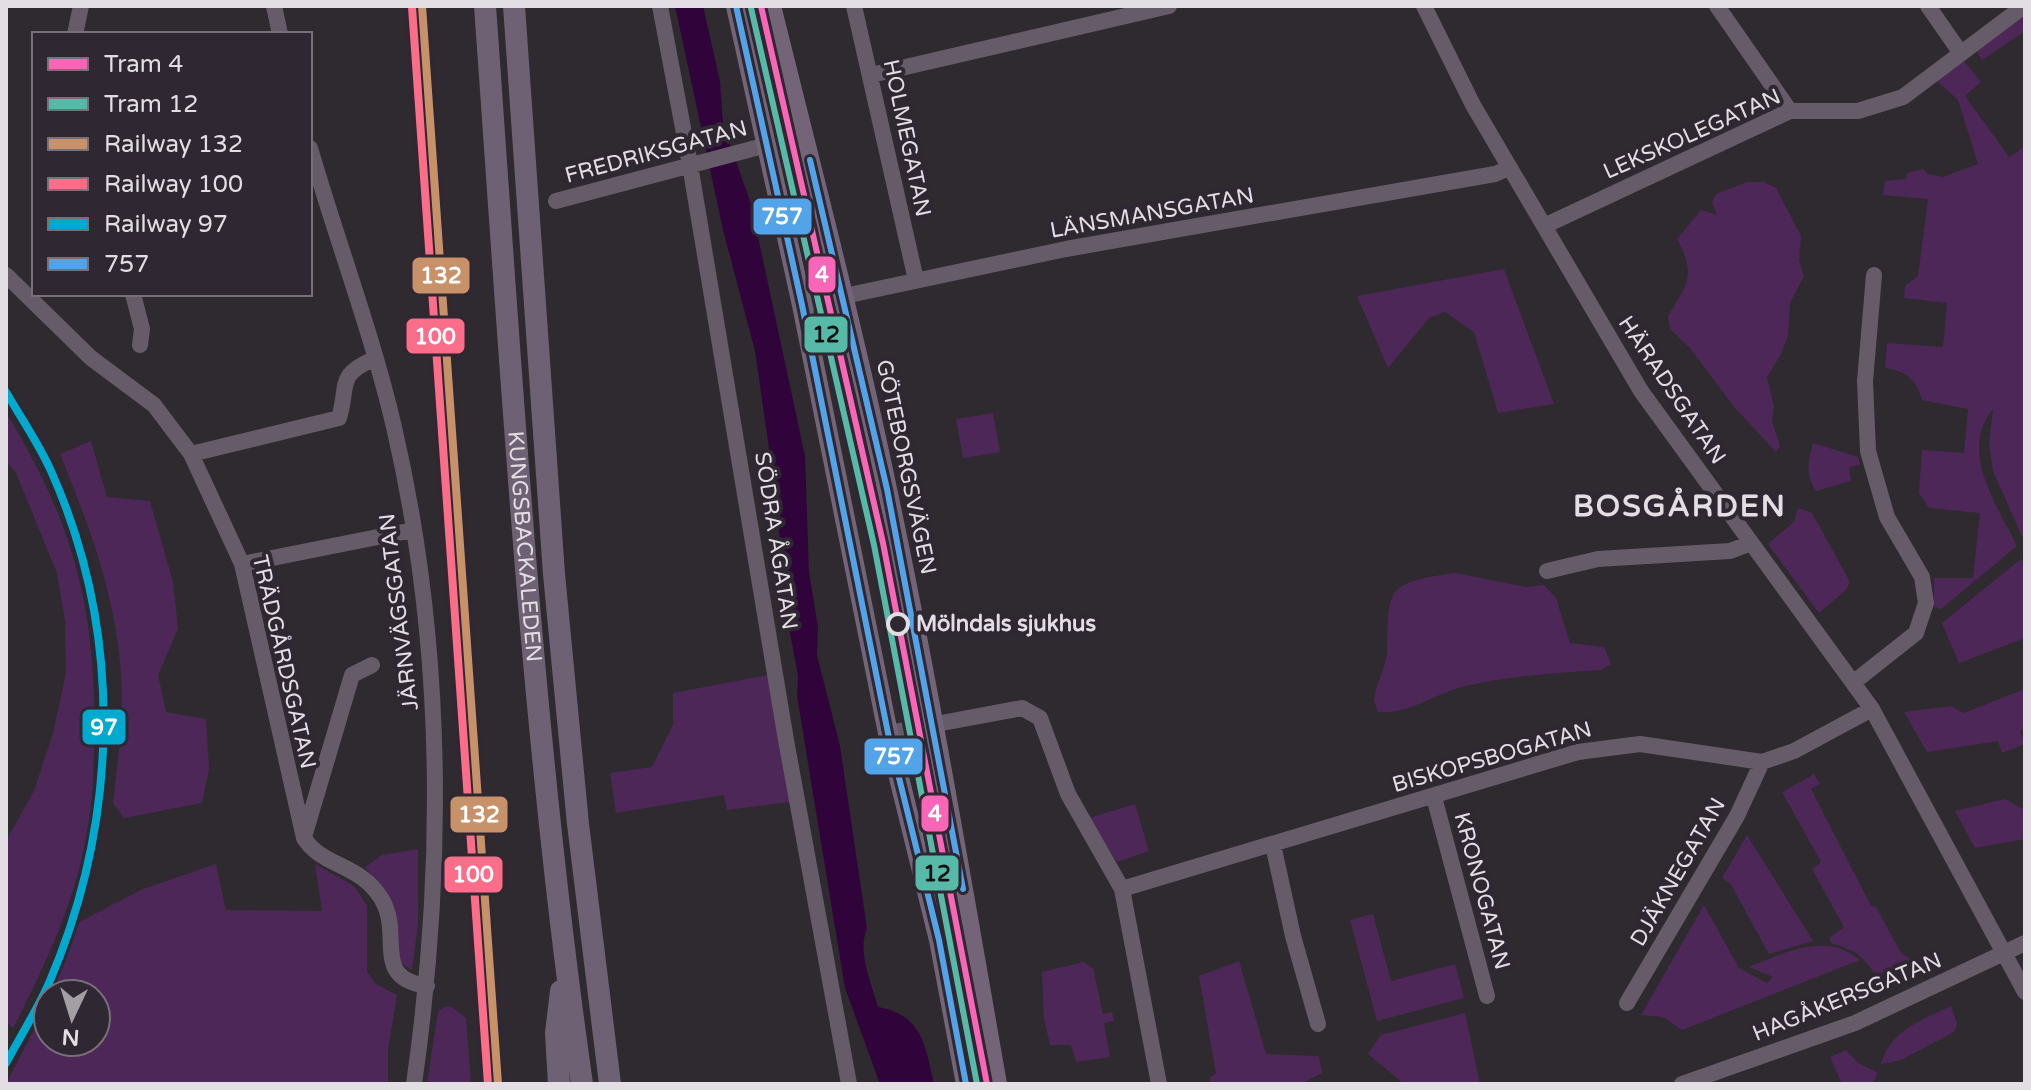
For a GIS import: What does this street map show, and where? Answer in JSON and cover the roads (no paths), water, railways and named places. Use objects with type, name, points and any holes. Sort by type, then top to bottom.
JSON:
[{"type":"highway","name":"KUNGSBACKALEDEN","points":[[485,6],[526,575],[566,970],[582,1084]]},
{"type":"highway","name":"KUNGSBACKALEDEN","points":[[514,6],[554,574],[578,824],[610,1084]]},
{"type":"highway","points":[[559,1084],[556,1033],[566,970]]},
{"type":"main road","points":[[736,6],[802,305],[888,733],[939,940],[966,1084]]},
{"type":"main road","name":"GÖTEBORGSVÄGEN","points":[[771,6],[845,295],[934,725],[997,1084]]},
{"type":"street","points":[[75,32],[81,6]]},
{"type":"street","points":[[274,6],[280,32]]},
{"type":"street","name":"SÖDRA ÅGATAN","points":[[660,6],[695,164],[782,719],[849,1084]]},
{"type":"street","name":"HOLMEGATAN","points":[[854,6],[916,280]]},
{"type":"street","points":[[871,75],[1169,6]]},
{"type":"street","name":"HÄRADSGATAN","points":[[1424,6],[1456,74],[1641,391],[1872,709],[2025,992]]},
{"type":"street","points":[[1717,6],[1790,111]]},
{"type":"street","points":[[1928,6],[1960,52]]},
{"type":"street","name":"LEKSKOLEGATAN","points":[[1544,226],[1790,111],[1858,111],[1903,97],[2024,6]]},
{"type":"street","name":"FREDRIKSGATAN","points":[[556,201],[767,145]]},
{"type":"street","name":"JÄRNVÄGSGATAN","points":[[312,155],[396,438],[413,530],[434,720],[436,836],[427,986],[414,1084]]},
{"type":"street","name":"LÄNSMANSGATAN","points":[[802,305],[916,280],[1495,174],[1509,168]]},
{"type":"street","name":"TRÄDGÅRDSGATAN","points":[[6,275],[91,358],[154,405],[191,454],[242,564],[304,838]]},
{"type":"street","points":[[1854,682],[1916,633],[1926,603],[1922,577],[1887,517],[1868,451],[1865,381],[1874,275]]},
{"type":"street","points":[[134,296],[142,329],[140,345]]},
{"type":"street","points":[[191,454],[339,418],[345,401],[343,385],[349,373],[374,359]]},
{"type":"street","points":[[242,564],[413,530]]},
{"type":"street","points":[[1547,571],[1611,557],[1730,551],[1751,543]]},
{"type":"street","points":[[372,665],[352,675],[304,838],[317,854],[354,870],[368,881],[382,900],[390,922],[393,969],[403,980],[427,986]]},
{"type":"street","points":[[888,733],[1022,708],[1035,712],[1045,725],[1068,794],[1122,889],[1159,1084]]},
{"type":"street","name":"BISKOPSBOGATAN","points":[[1122,889],[1578,752],[1616,745],[1675,748],[1762,762],[1794,751],[1872,709]]},
{"type":"street","name":"DJÄKNEGATAN","points":[[1627,1003],[1737,816],[1762,762]]},
{"type":"street","name":"KRONOGATAN","points":[[1434,797],[1487,996]]},
{"type":"street","points":[[1273,845],[1293,936],[1318,1024]]},
{"type":"street","name":"HAGÅKERSGATAN","points":[[1682,1084],[1855,1023],[2025,943]]},
{"type":"tram line","name":"4","points":[[761,6],[883,543],[987,1084]]},
{"type":"tram line","name":"12","points":[[751,8],[874,545],[977,1084]]},
{"type":"rail line","name":"132","points":[[422,6],[498,1084]]},
{"type":"rail line","name":"100","points":[[412,7],[488,1084]]},
{"type":"rail line","name":"97","points":[[6,392],[51,471],[75,533],[91,597],[101,662],[104,727],[100,792],[89,857],[72,921],[49,983],[6,1063]]},
{"type":"place","name":"Mölndals sjukhus","points":[[898,624]]},
{"type":"district","name":"BOSGÅRDEN","points":[[1680,506]]}]
